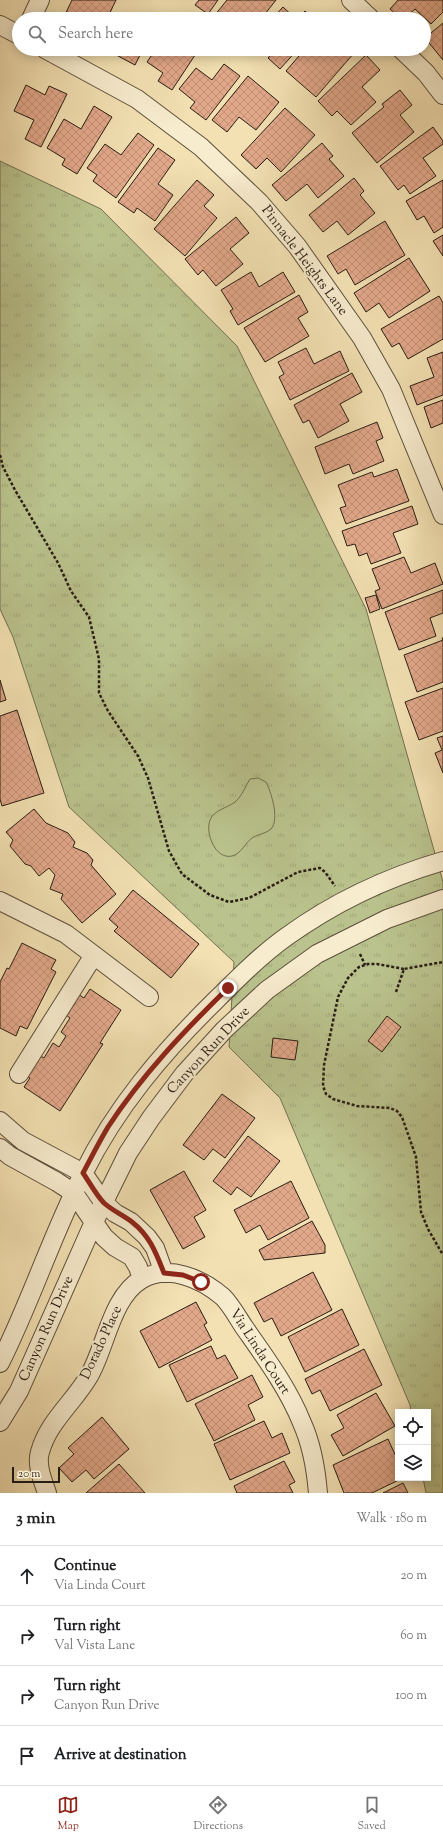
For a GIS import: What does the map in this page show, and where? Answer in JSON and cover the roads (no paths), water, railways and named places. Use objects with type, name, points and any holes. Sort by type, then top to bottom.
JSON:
[{"type":"street","points":[[34,12],[40,0]]},
{"type":"street","points":[[351,0],[364,12]]},
{"type":"street","points":[[0,25],[12,31]]},
{"type":"street","name":"Pinnacle Heights Lane","points":[[58,56],[137,99],[201,147],[264,208],[297,246],[362,338],[391,389],[443,515]]},
{"type":"street","points":[[408,56],[426,73],[443,94]]},
{"type":"street","name":"Canyon Run Drive","points":[[0,1422],[19,1391],[84,1208],[83,1173],[107,1128],[147,1074],[199,1017],[258,960],[286,937],[347,900],[383,882],[443,861]]},
{"type":"street","name":"Canyon Run Drive","points":[[0,1363],[20,1320],[84,1208],[98,1195],[151,1118],[184,1074],[224,1030],[267,990],[317,954],[388,919],[443,899]]},
{"type":"street","points":[[0,901],[66,934],[149,997]]},
{"type":"street","points":[[19,1074],[94,955]]},
{"type":"street","points":[[0,1121],[23,1141],[83,1173],[98,1195],[115,1213],[131,1222],[147,1237],[155,1248],[164,1273]]},
{"type":"street","points":[[0,1148],[10,1156],[57,1182],[84,1208],[110,1243],[132,1257],[138,1267],[142,1279]]},
{"type":"street","points":[[124,1251],[147,1237]]},
{"type":"street","name":"Dorado Place","points":[[47,1493],[40,1473],[40,1453],[52,1425],[89,1376],[123,1296],[142,1279],[164,1273]]},
{"type":"street","name":"Via Linda Court","points":[[164,1273],[183,1275],[201,1282],[224,1298],[277,1375],[302,1422],[316,1465],[318,1493]]}]
